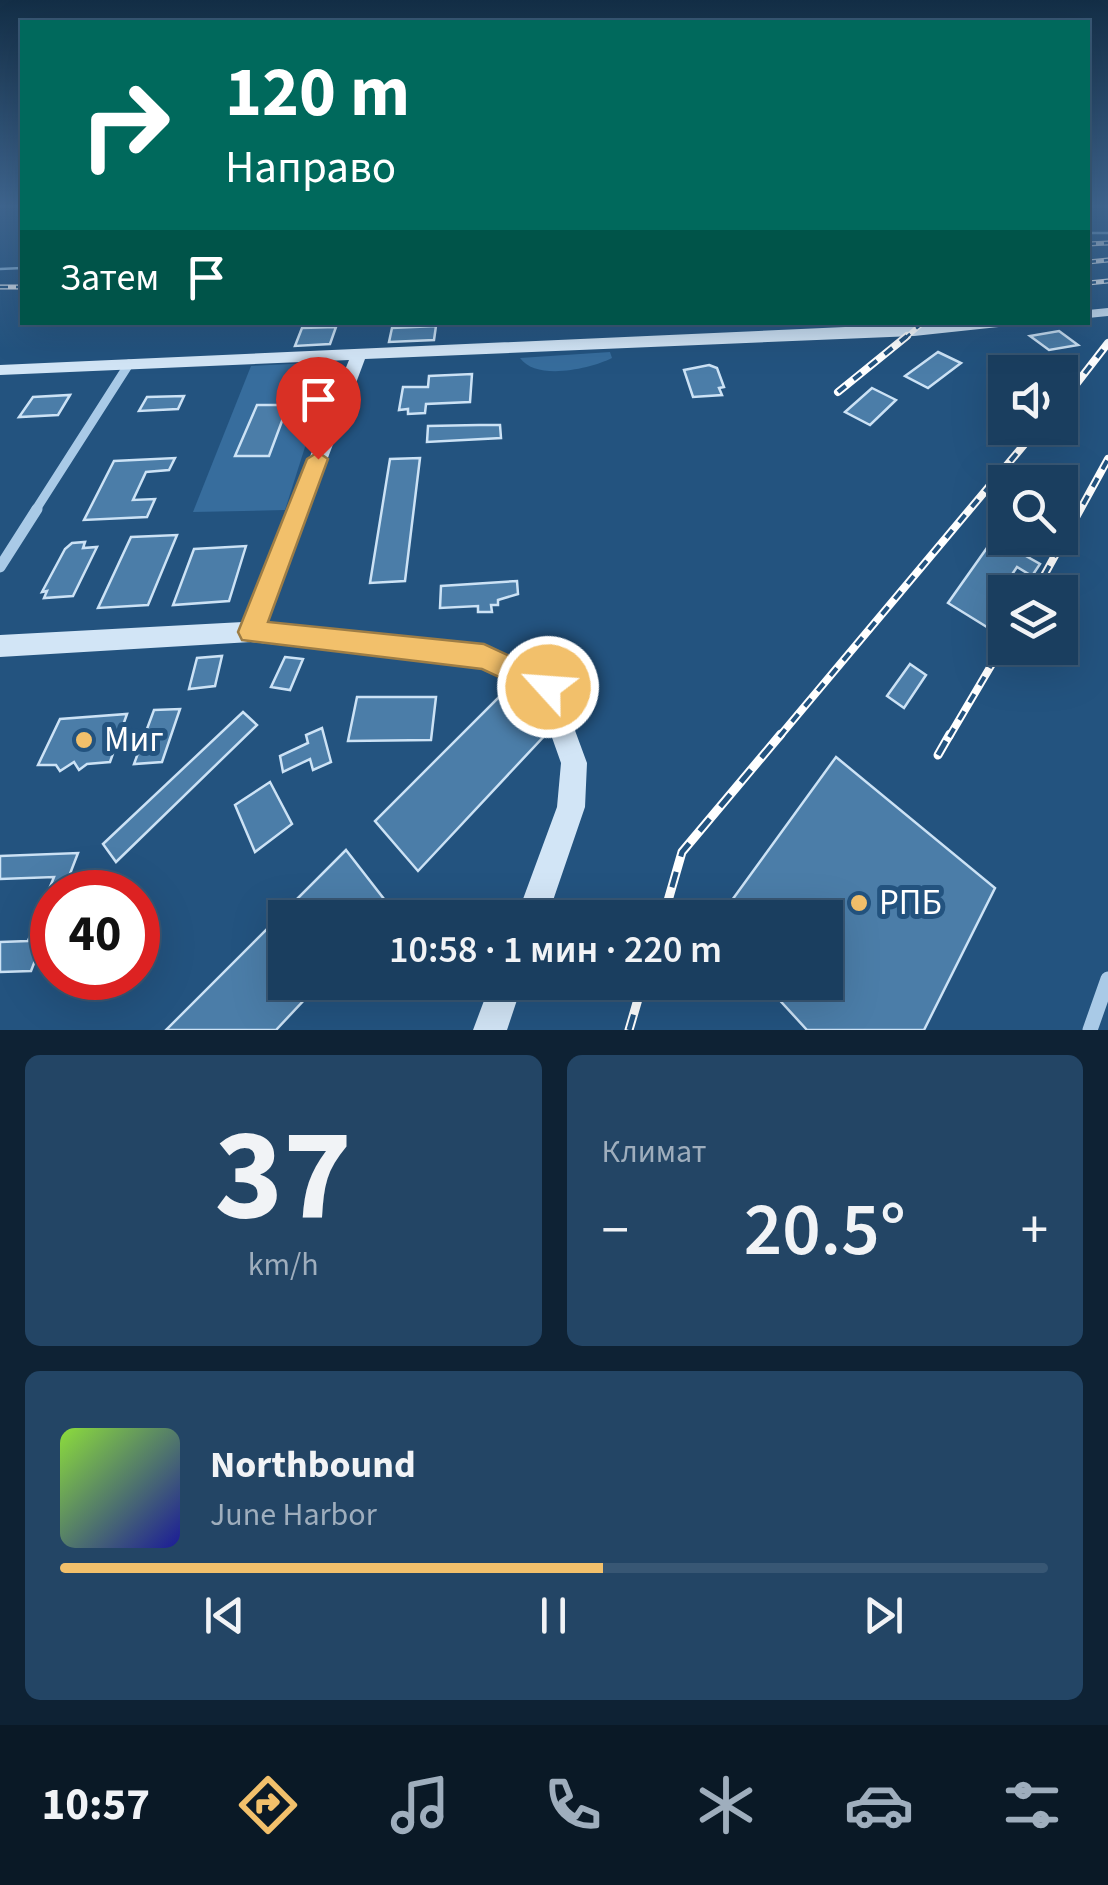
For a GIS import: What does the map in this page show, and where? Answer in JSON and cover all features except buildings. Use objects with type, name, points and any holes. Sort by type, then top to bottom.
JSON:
[{"type":"street","points":[[0,370],[914,331],[977,325]]},
{"type":"street","points":[[251,632],[358,356]]},
{"type":"street","points":[[0,567],[129,364]]},
{"type":"street","points":[[0,646],[251,632],[484,657],[548,687],[574,762],[571,807],[537,900]]},
{"type":"street","points":[[1090,1030],[1108,979]]},
{"type":"street","points":[[490,1030],[501,1000]]},
{"type":"shaded area","points":[[610,352],[612,358],[564,371],[538,369],[520,358]]},
{"type":"shaded area","points":[[332,362],[285,510],[193,512],[251,366]]},
{"type":"waterway","points":[[0,269],[20,268]]},
{"type":"railway","points":[[1090,262],[1108,260]]},
{"type":"railway","points":[[1090,283],[1108,281]]},
{"type":"railway","points":[[0,287],[20,287]]},
{"type":"railway","points":[[904,339],[920,325]]},
{"type":"railway","points":[[838,392],[907,336]]},
{"type":"railway","points":[[1078,382],[1108,343]]},
{"type":"railway","points":[[779,737],[1024,445]]},
{"type":"railway","points":[[1044,575],[1108,459]]},
{"type":"railway","points":[[949,737],[991,665]]},
{"type":"railway","points":[[668,900],[682,852],[781,734]]},
{"type":"railway","points":[[938,755],[950,734]]},
{"type":"railway","points":[[629,1030],[638,1000]]},
{"type":"place","name":"Миг","points":[[84,740]]},
{"type":"place","name":"РПБ","points":[[859,903]]},
{"type":"route","points":[[318,459],[251,632],[484,657],[548,687]]}]
